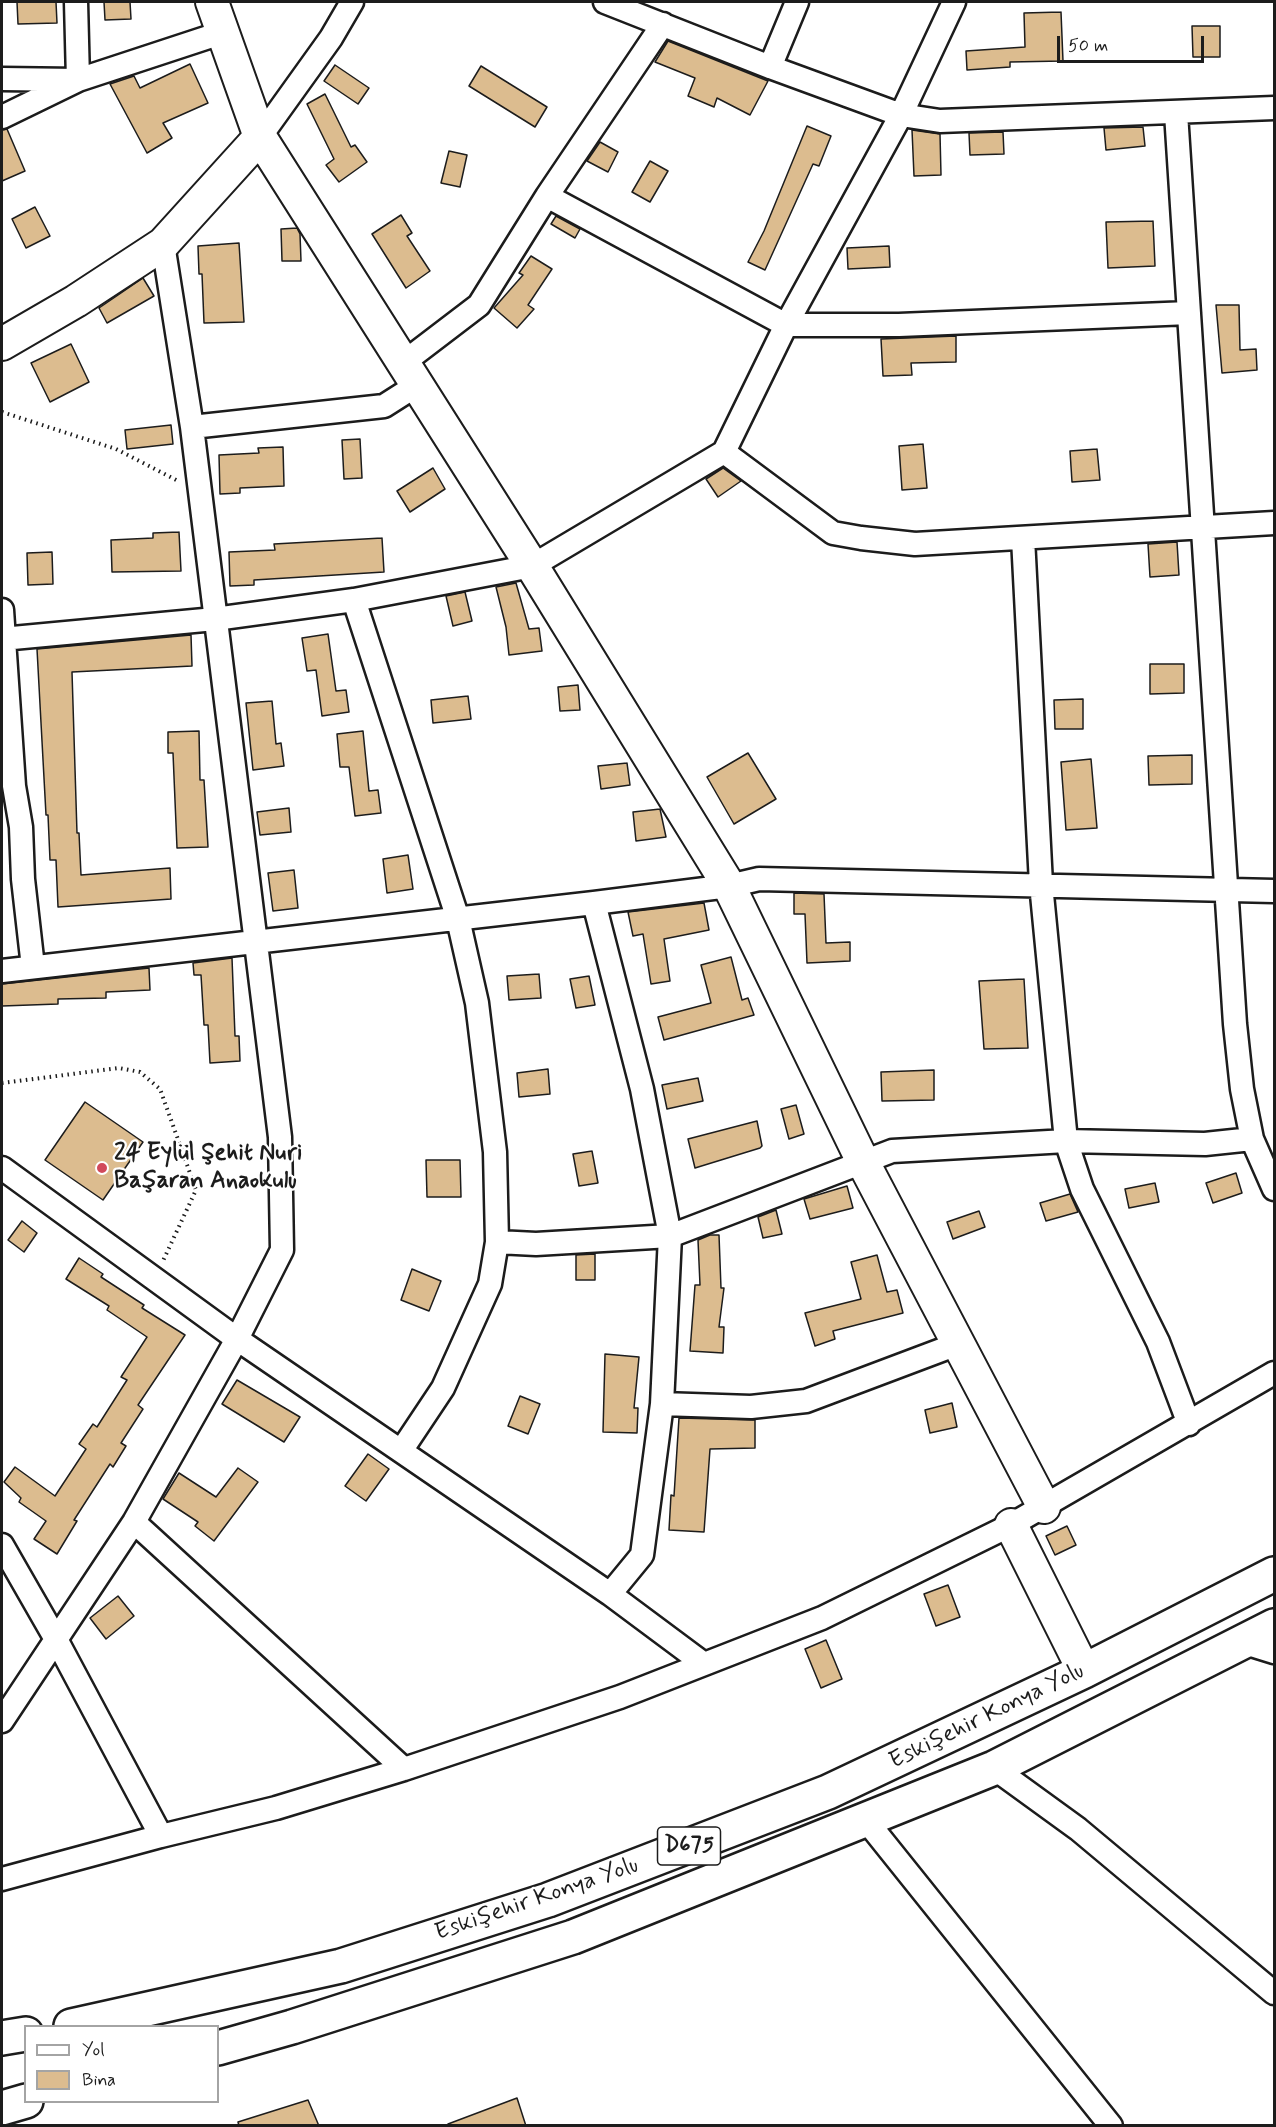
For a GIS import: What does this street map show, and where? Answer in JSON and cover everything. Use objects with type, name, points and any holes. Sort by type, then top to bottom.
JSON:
[{"type":"highway","name":"Eskişehir Konya Yolu","points":[[76,2025],[341,1966],[548,1900],[828,1792],[1084,1671],[1275,1574]]},
{"type":"highway","name":"D675","points":[[219,2048],[292,2028],[573,1937],[994,1768],[1260,1648],[1275,1626]]},
{"type":"highway","points":[[2,2038],[24,2034]]},
{"type":"street","points":[[76,2],[78,80]]},
{"type":"street","points":[[212,2],[260,136],[532,566],[729,886],[864,1164],[960,1343],[1044,1507]]},
{"type":"street","points":[[2,344],[76,301],[164,244],[260,136],[331,38],[352,2]]},
{"type":"street","points":[[605,2],[770,67],[901,115],[940,121],[1275,108]]},
{"type":"street","points":[[770,67],[797,2]]},
{"type":"street","points":[[2,639],[215,619],[354,600],[532,566],[724,452],[786,325],[901,115],[954,2]]},
{"type":"street","points":[[192,427],[384,406],[410,374],[479,305],[547,196],[663,24]]},
{"type":"street","points":[[2,117],[78,80],[224,32]]},
{"type":"street","points":[[2,79],[78,80]]},
{"type":"street","points":[[1176,113],[1201,528],[1240,1067],[1252,1138],[1275,1189]]},
{"type":"street","points":[[547,196],[786,325],[899,325],[1189,313]]},
{"type":"street","points":[[2,1721],[134,1522],[237,1339],[282,1250],[280,1137],[254,943],[192,427],[164,244]]},
{"type":"street","points":[[724,452],[833,533],[915,544],[1275,522]]},
{"type":"street","points":[[1023,538],[1041,884],[1066,1141],[1082,1189],[1158,1342],[1188,1424]]},
{"type":"street","points":[[354,600],[458,918],[477,1003],[495,1152],[497,1242],[490,1284],[442,1388],[401,1451]]},
{"type":"street","points":[[2,610],[2,639],[14,786],[21,827],[23,879],[33,967]]},
{"type":"street","points":[[2,971],[594,903],[729,886],[759,879],[1275,891]]},
{"type":"street","points":[[594,903],[642,1089],[670,1236],[662,1404],[642,1555],[610,1594]]},
{"type":"street","points":[[497,1242],[536,1244],[670,1236],[864,1164],[892,1151],[1066,1141],[1205,1144],[1252,1138]]},
{"type":"street","points":[[2,1168],[154,1281],[610,1594],[704,1664]]},
{"type":"street","points":[[662,1404],[751,1407],[806,1401],[960,1343]]},
{"type":"street","points":[[2,1879],[276,1808],[404,1769],[620,1697],[822,1618],[1011,1525],[1275,1373]]},
{"type":"street","points":[[134,1522],[404,1769]]},
{"type":"street","points":[[1011,1525],[1084,1671]]},
{"type":"street","points":[[2,1545],[57,1641],[161,1836]]},
{"type":"street","points":[[994,1768],[1078,1829],[1275,1993]]},
{"type":"street","points":[[865,1819],[1111,2126]]},
{"type":"path","points":[[2,412],[116,449],[200,492]]},
{"type":"path","points":[[2,1083],[119,1068],[140,1072],[160,1089],[196,1190],[154,1281]]},
{"type":"building","points":[[17,2],[56,2],[57,23],[18,24]]},
{"type":"building","points":[[104,2],[130,2],[131,19],[105,20]]},
{"type":"building","points":[[1061,12],[1063,61],[1010,62],[1010,67],[967,70],[966,51],[1025,47],[1024,13]]},
{"type":"building","points":[[1192,26],[1220,26],[1220,57],[1193,57]]},
{"type":"building","points":[[668,41],[768,81],[750,115],[717,98],[714,107],[688,96],[695,78],[655,62]]},
{"type":"building","points":[[190,64],[208,103],[163,123],[172,138],[147,153],[110,84],[134,76],[140,88]]},
{"type":"building","points":[[335,65],[369,88],[358,104],[324,81]]},
{"type":"building","points":[[481,66],[547,107],[535,127],[469,86]]},
{"type":"building","points":[[325,94],[351,147],[355,145],[367,162],[339,182],[326,165],[334,159],[307,104]]},
{"type":"building","points":[[807,126],[831,136],[819,166],[813,164],[765,270],[748,262],[764,231]]},
{"type":"building","points":[[1143,127],[1145,146],[1106,150],[1104,128]]},
{"type":"building","points":[[7,129],[25,171],[2,181],[2,130]]},
{"type":"building","points":[[912,130],[940,134],[941,175],[914,176]]},
{"type":"building","points":[[1003,132],[1004,154],[970,155],[969,133]]},
{"type":"building","points":[[600,142],[618,152],[608,172],[587,161]]},
{"type":"building","points":[[449,151],[467,155],[460,187],[441,183]]},
{"type":"building","points":[[650,161],[668,171],[650,202],[632,192]]},
{"type":"building","points":[[35,207],[50,236],[26,248],[12,219]]},
{"type":"building","points":[[401,215],[412,233],[407,236],[430,271],[406,288],[372,234]]},
{"type":"building","points":[[556,216],[580,229],[575,238],[551,224]]},
{"type":"building","points":[[1153,221],[1155,266],[1108,268],[1106,222]]},
{"type":"building","points":[[297,228],[300,234],[301,261],[282,261],[281,229]]},
{"type":"building","points":[[239,243],[244,322],[204,323],[202,274],[199,274],[198,246]]},
{"type":"building","points":[[889,246],[890,267],[848,269],[847,248]]},
{"type":"building","points":[[531,256],[552,269],[528,305],[534,309],[517,328],[494,308],[523,275],[519,273]]},
{"type":"building","points":[[143,278],[154,296],[107,323],[99,308]]},
{"type":"building","points":[[1216,305],[1239,305],[1240,350],[1256,349],[1257,370],[1222,373]]},
{"type":"building","points":[[956,336],[956,362],[911,363],[912,375],[883,376],[881,339]]},
{"type":"building","points":[[71,344],[89,382],[50,402],[31,363]]},
{"type":"building","points":[[171,425],[173,444],[127,449],[125,430]]},
{"type":"building","points":[[360,439],[362,478],[344,479],[342,440]]},
{"type":"building","points":[[923,444],[927,488],[902,490],[899,446]]},
{"type":"building","points":[[283,447],[284,486],[240,488],[240,493],[220,494],[219,455],[259,453],[258,448]]},
{"type":"building","points":[[1097,449],[1100,480],[1072,482],[1070,451]]},
{"type":"building","points":[[433,468],[445,489],[410,512],[397,491]]},
{"type":"building","points":[[723,468],[741,481],[718,497],[706,479]]},
{"type":"building","points":[[179,532],[181,571],[112,572],[111,540],[153,538],[153,533]]},
{"type":"building","points":[[382,538],[384,572],[254,580],[254,585],[230,586],[229,552],[275,550],[274,544]]},
{"type":"building","points":[[1177,542],[1179,575],[1150,577],[1148,544]]},
{"type":"building","points":[[52,552],[53,584],[28,585],[27,553]]},
{"type":"building","points":[[516,583],[529,629],[539,628],[542,651],[509,655],[506,627],[496,587]]},
{"type":"building","points":[[465,592],[472,621],[453,626],[446,596]]},
{"type":"building","points":[[328,634],[336,691],[346,690],[349,712],[322,716],[316,670],[307,671],[302,638]]},
{"type":"building","points":[[191,635],[192,666],[72,672],[77,833],[79,833],[81,875],[170,868],[171,899],[58,907],[56,860],[50,860],[48,815],[46,815],[37,649]]},
{"type":"building","points":[[1150,664],[1184,664],[1184,693],[1150,694]]},
{"type":"building","points":[[578,685],[580,710],[560,711],[558,687]]},
{"type":"building","points":[[468,696],[471,719],[433,723],[431,700]]},
{"type":"building","points":[[1083,699],[1083,729],[1055,729],[1054,700]]},
{"type":"building","points":[[272,701],[276,744],[281,743],[284,766],[253,770],[246,703]]},
{"type":"building","points":[[199,731],[200,780],[204,780],[208,847],[177,848],[173,753],[168,753],[168,732]]},
{"type":"building","points":[[363,731],[369,791],[378,790],[381,813],[355,816],[349,767],[340,767],[337,734]]},
{"type":"building","points":[[748,753],[776,799],[734,824],[707,777]]},
{"type":"building","points":[[1192,755],[1192,784],[1149,785],[1148,756]]},
{"type":"building","points":[[1091,759],[1097,828],[1066,830],[1061,762]]},
{"type":"building","points":[[627,763],[630,785],[601,789],[598,766]]},
{"type":"building","points":[[289,808],[291,832],[260,835],[257,812]]},
{"type":"building","points":[[660,809],[666,837],[636,841],[633,812]]},
{"type":"building","points":[[408,855],[413,889],[387,893],[383,859]]},
{"type":"building","points":[[294,870],[298,908],[273,911],[268,873]]},
{"type":"building","points":[[794,893],[824,894],[826,943],[850,942],[850,961],[807,963],[805,914],[794,914]]},
{"type":"building","points":[[704,903],[709,930],[664,939],[670,981],[651,984],[643,934],[633,936],[628,912]]},
{"type":"building","points":[[731,957],[742,1000],[748,998],[754,1015],[664,1040],[658,1017],[711,1003],[701,965]]},
{"type":"building","points":[[232,958],[235,1036],[239,1036],[240,1061],[210,1063],[208,1025],[204,1025],[201,975],[194,975],[193,963]]},
{"type":"building","points":[[149,968],[150,990],[106,992],[106,998],[58,999],[58,1004],[2,1006],[2,984]]},
{"type":"building","points":[[539,974],[541,998],[509,1000],[507,976]]},
{"type":"building","points":[[589,976],[595,1005],[576,1008],[570,979]]},
{"type":"building","points":[[1024,979],[1028,1048],[984,1049],[979,981]]},
{"type":"building","points":[[548,1069],[550,1094],[519,1097],[517,1073]]},
{"type":"building","points":[[934,1070],[934,1100],[882,1101],[881,1072]]},
{"type":"building","points":[[698,1078],[703,1101],[667,1109],[662,1085]]},
{"type":"building","points":[[85,1102],[143,1142],[103,1200],[45,1160]]},
{"type":"building","points":[[796,1105],[804,1134],[789,1139],[781,1109]]},
{"type":"building","points":[[757,1121],[762,1146],[760,1148],[695,1168],[688,1139]]},
{"type":"building","points":[[592,1151],[598,1183],[579,1186],[573,1154]]},
{"type":"building","points":[[426,1160],[460,1160],[461,1197],[427,1197]]},
{"type":"building","points":[[1236,1173],[1242,1193],[1213,1203],[1206,1183]]},
{"type":"building","points":[[1155,1183],[1159,1202],[1129,1208],[1125,1189]]},
{"type":"building","points":[[847,1186],[853,1208],[810,1219],[804,1199]]},
{"type":"building","points":[[1070,1194],[1078,1212],[1046,1221],[1040,1203]]},
{"type":"building","points":[[776,1210],[782,1234],[763,1238],[758,1217]]},
{"type":"building","points":[[979,1211],[985,1227],[953,1239],[947,1222]]},
{"type":"building","points":[[22,1221],[37,1233],[24,1252],[8,1240]]},
{"type":"building","points":[[710,1235],[719,1235],[721,1288],[724,1288],[719,1327],[724,1327],[723,1353],[690,1351],[695,1285],[700,1285],[698,1240]]},
{"type":"building","points":[[595,1254],[595,1280],[576,1280],[576,1255]]},
{"type":"building","points":[[877,1255],[887,1292],[897,1290],[903,1313],[833,1331],[835,1339],[815,1346],[805,1313],[861,1299],[851,1262]]},
{"type":"building","points":[[79,1258],[103,1274],[101,1277],[144,1305],[142,1308],[185,1335],[138,1405],[143,1409],[121,1443],[126,1446],[113,1467],[110,1464],[74,1520],[77,1521],[57,1554],[34,1539],[46,1521],[19,1502],[21,1498],[4,1482],[15,1467],[55,1496],[86,1449],[79,1444],[93,1424],[97,1427],[127,1380],[121,1377],[147,1337],[107,1310],[109,1306],[66,1279]]},
{"type":"building","points":[[412,1269],[441,1281],[429,1311],[401,1300]]},
{"type":"building","points":[[605,1354],[639,1357],[634,1408],[638,1408],[637,1433],[603,1432]]},
{"type":"building","points":[[237,1380],[300,1417],[284,1442],[222,1404]]},
{"type":"building","points":[[520,1396],[540,1404],[528,1434],[508,1426]]},
{"type":"building","points":[[952,1403],[957,1427],[930,1433],[925,1410]]},
{"type":"building","points":[[679,1418],[755,1420],[755,1448],[710,1449],[704,1532],[669,1530],[671,1495],[674,1496]]},
{"type":"building","points":[[368,1454],[389,1469],[366,1501],[345,1486]]},
{"type":"building","points":[[238,1468],[258,1482],[214,1541],[195,1526],[198,1522],[163,1499],[179,1473],[216,1497]]},
{"type":"building","points":[[1067,1526],[1076,1545],[1055,1555],[1046,1536]]},
{"type":"building","points":[[948,1585],[960,1617],[936,1626],[924,1594]]},
{"type":"building","points":[[118,1596],[134,1616],[106,1639],[90,1618]]},
{"type":"building","points":[[826,1640],[842,1679],[821,1688],[805,1649]]},
{"type":"building","points":[[517,2098],[526,2126],[448,2126],[448,2124]]},
{"type":"building","points":[[308,2100],[319,2126],[239,2126],[238,2122]]},
{"type":"place","name":"24 Eylül Şehit Nuri Başaran Anaokulu","points":[[102,1168]]}]
